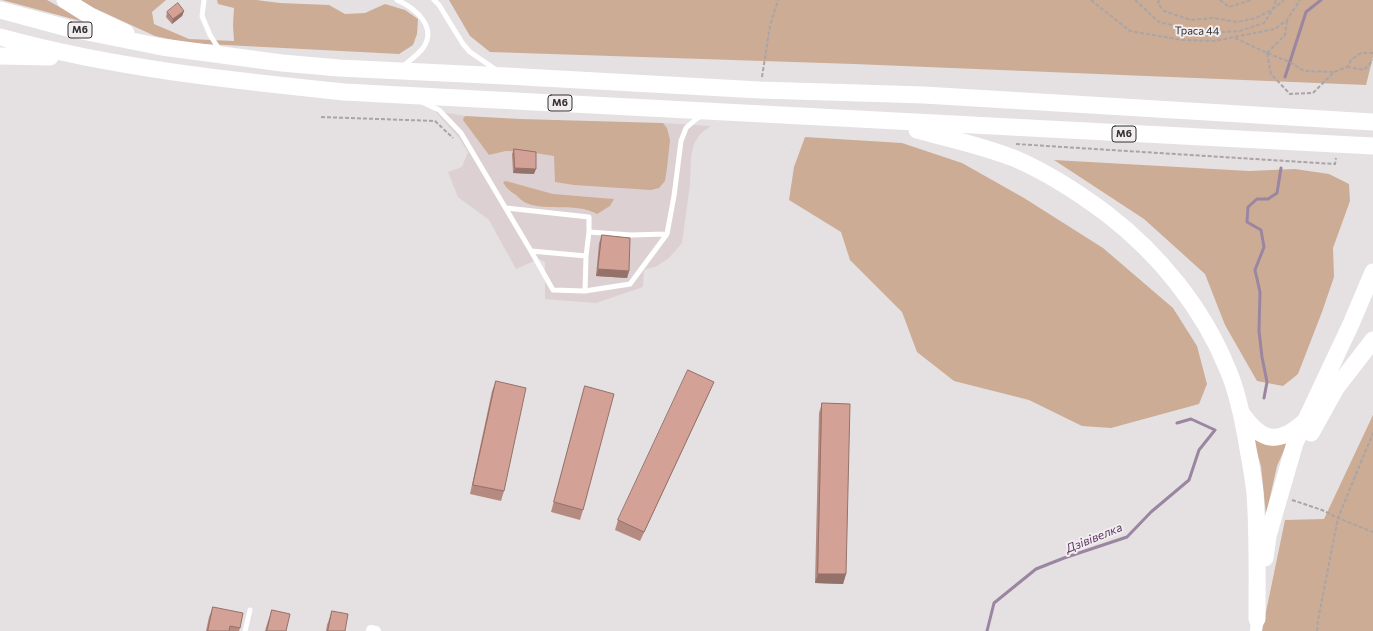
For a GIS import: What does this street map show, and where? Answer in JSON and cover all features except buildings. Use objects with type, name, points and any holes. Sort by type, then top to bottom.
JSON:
[{"type":"highway","points":[[64,0],[90,16],[133,36],[162,47]]},
{"type":"highway","name":"М6","points":[[0,10],[67,28],[162,47],[224,56],[339,68],[760,90],[924,95],[1367,122]]},
{"type":"highway","name":"М6","points":[[0,37],[110,62],[233,80],[344,92],[1368,146]]},
{"type":"highway","points":[[0,56],[55,57],[110,62]]},
{"type":"highway","points":[[886,121],[1016,159],[1042,172],[1072,190],[1140,241],[1186,294],[1211,335],[1228,370],[1241,412],[1255,492],[1257,555],[1256,625]]},
{"type":"highway","points":[[1256,625],[1268,536],[1295,443],[1367,290],[1373,272]]},
{"type":"highway","points":[[1285,478],[1336,388],[1373,340]]},
{"type":"highway","points":[[1241,412],[1253,429],[1268,437],[1278,437],[1289,434],[1305,421]]},
{"type":"lane","points":[[204,0],[202,16],[210,35],[224,56]]},
{"type":"lane","points":[[397,0],[415,10],[423,19],[428,38],[423,48],[398,70]]},
{"type":"lane","points":[[434,0],[439,5],[463,44],[470,52],[485,64],[506,76]]},
{"type":"lane","points":[[408,96],[439,110],[461,133],[553,290],[585,291],[630,284],[667,234],[674,196],[681,141],[686,128],[695,120],[711,111]]},
{"type":"lane","points":[[506,208],[589,217],[585,291]]},
{"type":"lane","points":[[589,232],[667,234]]},
{"type":"lane","points":[[531,251],[586,256]]},
{"type":"lane","points":[[245,631],[250,610]]},
{"type":"path","points":[[760,90],[770,26],[778,0]]},
{"type":"path","name":"Траса 44","points":[[1091,0],[1130,31],[1182,40],[1214,41],[1275,29],[1287,20],[1300,0]]},
{"type":"path","points":[[1135,0],[1159,22],[1207,33],[1240,32],[1264,23],[1273,9],[1276,0]]},
{"type":"path","name":"Траса 44","points":[[1159,0],[1158,4],[1164,12],[1191,20],[1213,18],[1237,22],[1256,18],[1273,9],[1284,0]]},
{"type":"path","points":[[1220,0],[1229,7],[1252,0]]},
{"type":"path","points":[[1267,53],[1285,35],[1287,20]]},
{"type":"path","points":[[1234,38],[1290,62],[1304,71],[1334,72],[1347,67],[1364,70],[1373,60]]},
{"type":"path","points":[[1267,53],[1271,74],[1290,94],[1313,93],[1334,72]]},
{"type":"path","points":[[1347,67],[1352,58],[1361,53],[1373,53]]},
{"type":"path","points":[[321,117],[435,121],[453,138]]},
{"type":"path","points":[[1009,143],[1335,164],[1336,157]]},
{"type":"path","points":[[1317,631],[1338,518],[1373,434]]},
{"type":"path","points":[[1280,496],[1322,510],[1373,532]]},
{"type":"shaded area","points":[[2,0],[47,0],[88,23]]},
{"type":"shaded area","points":[[80,0],[166,0],[152,12],[154,24],[189,39],[234,41],[234,8],[218,4],[217,0],[256,0],[280,3],[329,5],[345,14],[365,13],[385,4],[405,10],[418,19],[417,34],[413,45],[399,54],[187,43],[155,36]]},
{"type":"shaded area","points":[[449,0],[1373,0],[1373,57],[1366,85],[854,64],[490,52],[470,36]]},
{"type":"shaded area","points":[[435,111],[466,116],[464,117],[489,155],[506,151],[528,152],[555,156],[667,128],[663,123],[711,126],[700,134],[694,144],[691,156],[690,184],[682,243],[669,258],[657,266],[644,270],[643,287],[596,303],[545,299],[545,262],[539,259],[516,269],[489,220],[458,197],[448,172],[462,167],[468,152],[459,138]]},
{"type":"shaded area","points":[[466,116],[663,123],[667,128],[670,140],[665,181],[659,188],[651,190],[574,185],[555,182],[554,156],[528,152],[506,151],[489,155],[463,120]]},
{"type":"shaded area","points":[[805,137],[902,143],[962,163],[1024,198],[1103,248],[1173,308],[1197,346],[1207,384],[1199,404],[1111,428],[1082,426],[1029,400],[954,381],[917,352],[902,312],[850,260],[841,232],[789,200],[794,167]]},
{"type":"shaded area","points":[[1054,160],[1249,171],[1295,169],[1329,174],[1349,184],[1350,201],[1333,248],[1334,277],[1298,374],[1283,386],[1257,381],[1225,325],[1205,274],[1144,219]]},
{"type":"shaded area","points":[[506,181],[553,194],[614,199],[610,206],[597,214],[580,208],[535,206],[525,202],[510,191],[503,182]]},
{"type":"shaded area","points":[[1373,415],[1373,631],[1262,631],[1285,520],[1324,519]]},
{"type":"shaded area","points":[[1253,438],[1288,441],[1277,466],[1266,515],[1261,466]]},
{"type":"waterway","name":"Дзівівелка","points":[[1285,77],[1306,12],[1321,0]]},
{"type":"waterway","name":"Дзівівелка","points":[[1264,398],[1267,382],[1259,331],[1260,292],[1255,270],[1264,247],[1261,230],[1247,222],[1248,207],[1257,199],[1268,199],[1277,193],[1281,168]]},
{"type":"waterway","name":"Дзівівелка","points":[[987,631],[994,603],[1036,569],[1127,537],[1151,512],[1189,480],[1199,450],[1215,430],[1191,419],[1177,423]]}]
